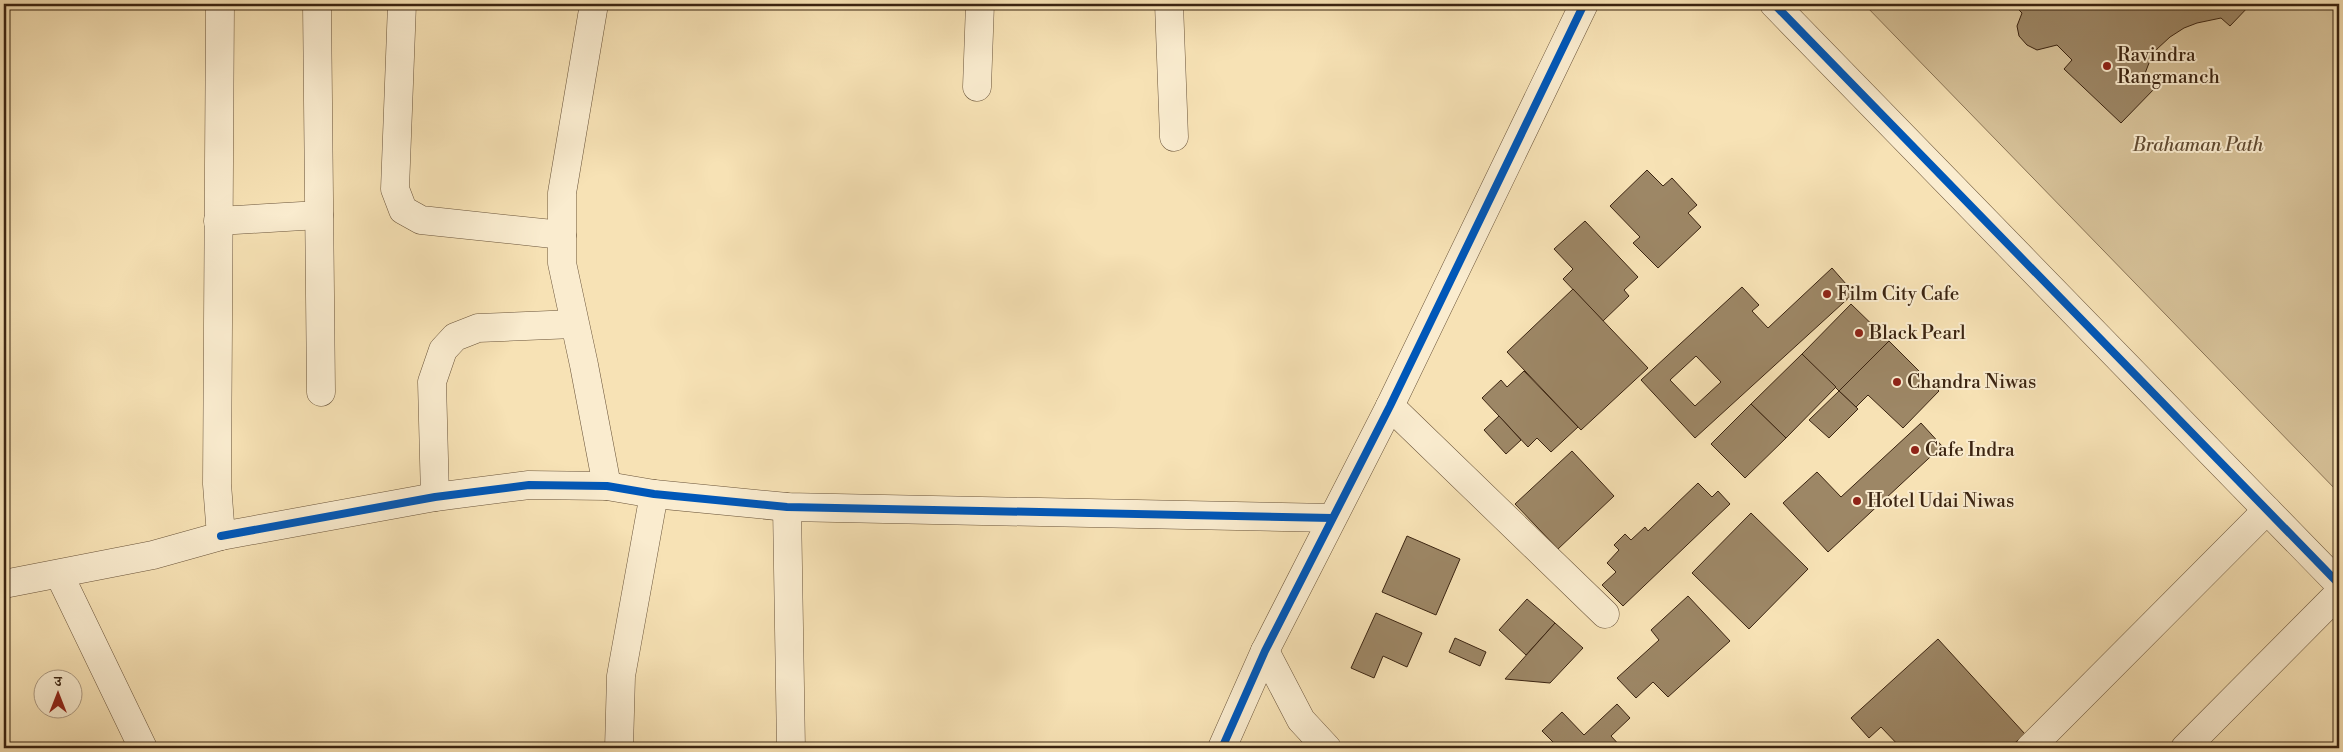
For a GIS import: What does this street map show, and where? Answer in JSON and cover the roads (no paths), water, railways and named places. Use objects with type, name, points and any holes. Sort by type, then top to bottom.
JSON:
[{"type":"street","points":[[220,4],[217,484],[221,536]]},
{"type":"street","points":[[317,4],[321,392]]},
{"type":"street","points":[[402,4],[395,189],[403,210],[421,220],[562,236]]},
{"type":"street","points":[[594,4],[562,194],[562,263],[607,486]]},
{"type":"street","points":[[977,87],[980,4]]},
{"type":"street","points":[[1169,4],[1174,138]]},
{"type":"street","points":[[1222,748],[1265,651],[1390,406],[1584,4]]},
{"type":"street","points":[[1774,4],[2339,584]]},
{"type":"street","points":[[218,222],[319,215]]},
{"type":"street","points":[[435,497],[432,382],[443,350],[455,337],[478,328],[574,324]]},
{"type":"street","points":[[1390,406],[1605,614]]},
{"type":"street","points":[[4,584],[153,555],[221,536],[435,497],[529,485],[607,486],[654,494],[787,507],[1332,518]]},
{"type":"street","points":[[619,748],[622,676],[654,494]]},
{"type":"street","points":[[787,507],[791,748]]},
{"type":"street","points":[[2030,748],[2267,510]]},
{"type":"street","points":[[59,574],[143,748]]},
{"type":"street","points":[[2185,748],[2339,593]]},
{"type":"street","points":[[1265,651],[1301,720],[1327,748]]},
{"type":"place","name":"Ravindra Rangmanch","points":[[2107,66]]},
{"type":"place","name":"Film City Cafe","points":[[1827,294]]},
{"type":"place","name":"Black Pearl","points":[[1859,333]]},
{"type":"place","name":"Chandra Niwas","points":[[1897,382]]},
{"type":"place","name":"Cafe Indra","points":[[1915,450]]},
{"type":"place","name":"Hotel Udai Niwas","points":[[1857,501]]},
{"type":"park label","name":"Brahaman Path","points":[[2198,145]]}]
